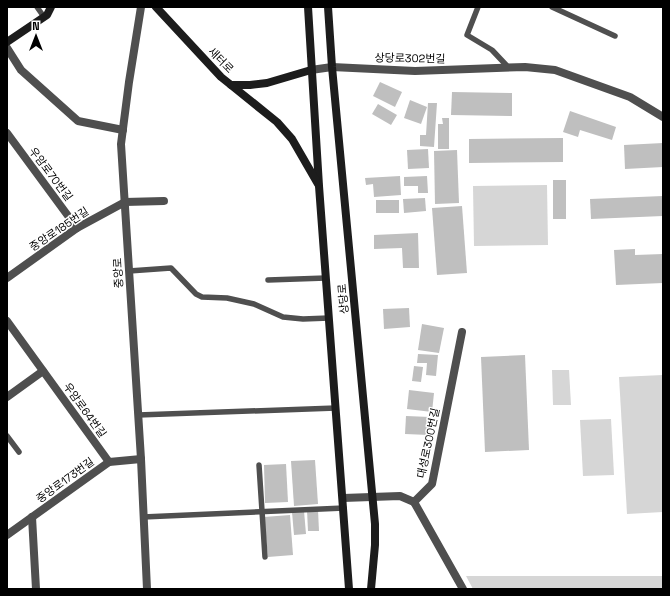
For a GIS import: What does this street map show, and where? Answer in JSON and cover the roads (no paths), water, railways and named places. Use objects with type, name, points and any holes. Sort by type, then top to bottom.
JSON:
[{"type":"main road","points":[[7,42],[47,15],[51,7]]},
{"type":"main road","name":"새터로","points":[[156,7],[221,77],[231,85],[267,83],[311,70]]},
{"type":"main road","name":"상당로","points":[[308,7],[319,186],[349,589]]},
{"type":"main road","name":"상당로","points":[[328,7],[332,67],[375,524],[375,545],[371,589]]},
{"type":"main road","points":[[231,85],[277,122],[292,140],[319,186]]},
{"type":"street","name":"중앙로","points":[[141,7],[121,144],[141,458],[147,589]]},
{"type":"street","points":[[7,48],[21,70],[78,121],[123,130]]},
{"type":"street","name":"상당로302번길","points":[[311,70],[332,67],[415,71],[525,67],[555,70],[630,97],[663,117]]},
{"type":"street","name":"우암로70번길","points":[[7,133],[77,228]]},
{"type":"street","points":[[125,202],[164,201]]},
{"type":"street","name":"중앙로185번길","points":[[7,278],[77,228],[125,202]]},
{"type":"street","name":"우암로64번길","points":[[7,321],[109,462]]},
{"type":"street","name":"대성로300번길","points":[[414,502],[432,484],[462,332]]},
{"type":"street","points":[[7,397],[43,371]]},
{"type":"street","name":"중앙로173번길","points":[[7,535],[109,462],[141,458]]},
{"type":"street","points":[[343,498],[400,496],[414,502],[463,589]]},
{"type":"street","points":[[32,516],[36,589]]},
{"type":"lane","points":[[37,7],[44,17]]},
{"type":"lane","points":[[478,7],[467,35],[492,50],[509,68]]},
{"type":"lane","points":[[552,7],[615,36]]},
{"type":"lane","name":"상당로","points":[[129,271],[171,268],[196,294],[202,297],[227,298],[254,304],[283,317],[302,319],[329,318]]},
{"type":"lane","points":[[268,280],[326,278]]},
{"type":"lane","points":[[138,415],[336,408]]},
{"type":"lane","points":[[7,436],[19,452]]},
{"type":"lane","points":[[259,465],[264,557]]},
{"type":"lane","points":[[143,516],[344,508]]}]
